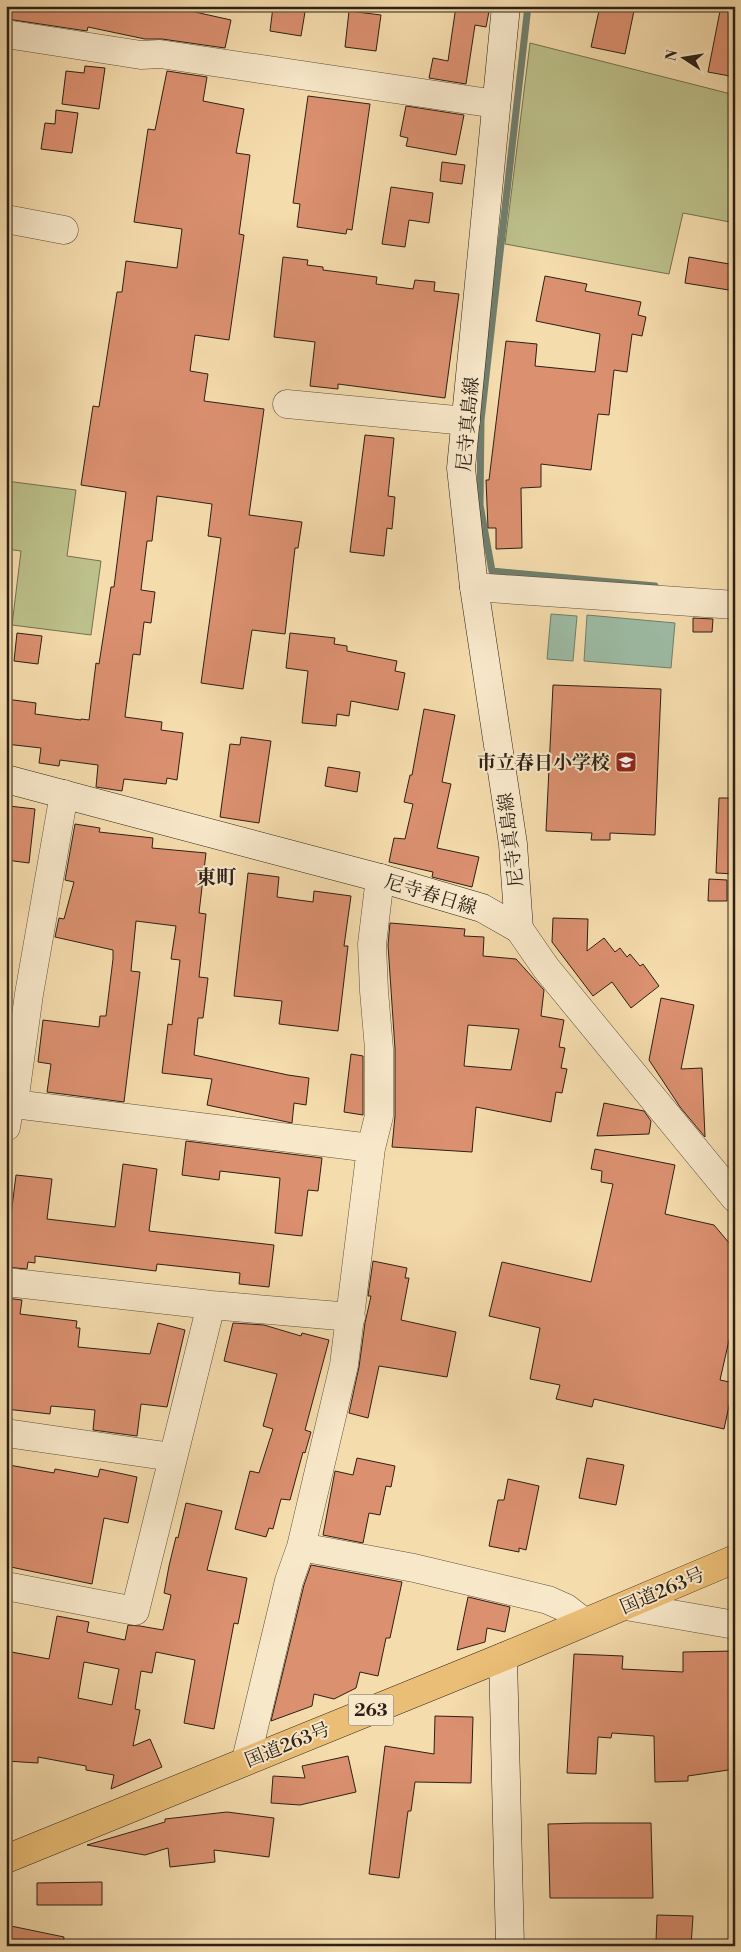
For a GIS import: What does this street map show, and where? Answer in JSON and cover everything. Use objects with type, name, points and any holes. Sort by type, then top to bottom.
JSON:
[{"type":"highway","name":"国道263号","points":[[6,1859],[626,1606],[735,1559]]},
{"type":"street","name":"尼寺真島線","points":[[506,6],[461,468],[474,587],[513,844],[519,929]]},
{"type":"street","points":[[6,34],[141,55],[160,54],[496,104]]},
{"type":"street","points":[[6,219],[64,230]]},
{"type":"street","points":[[287,404],[466,421]]},
{"type":"street","points":[[474,587],[735,604]]},
{"type":"street","name":"尼寺春日線","points":[[6,779],[380,878],[482,908],[519,929],[546,968],[735,1198]]},
{"type":"street","points":[[64,794],[29,994],[16,1088],[7,1111],[372,1148]]},
{"type":"street","points":[[246,1760],[289,1581],[301,1547],[342,1374],[372,1148],[379,1116],[379,1049],[372,944],[380,878]]},
{"type":"street","points":[[6,1282],[350,1317]]},
{"type":"street","points":[[6,1586],[135,1612],[211,1304]]},
{"type":"street","points":[[6,1433],[172,1457]]},
{"type":"street","points":[[301,1547],[414,1568],[548,1600],[566,1608],[584,1622]]},
{"type":"street","points":[[626,1606],[735,1625]]},
{"type":"street","points":[[503,1656],[510,1946]]},
{"type":"green space","points":[[530,43],[735,95],[735,223],[683,213],[669,274],[505,244]]},
{"type":"green space","points":[[6,481],[76,490],[67,556],[101,561],[91,635],[12,625],[21,551],[6,549]]},
{"type":"shaded area","points":[[551,614],[577,616],[573,661],[547,659]]},
{"type":"shaded area","points":[[587,615],[675,623],[671,668],[584,661]]},
{"type":"building","points":[[6,6],[168,6],[231,20],[225,48],[162,39],[145,39],[88,27],[87,31],[7,19]]},
{"type":"building","points":[[456,6],[490,6],[486,27],[475,25],[466,84],[429,78],[433,58],[448,61]]},
{"type":"building","points":[[600,6],[635,6],[625,54],[591,47]]},
{"type":"building","points":[[721,6],[735,6],[735,77],[708,72]]},
{"type":"building","points":[[273,7],[305,12],[301,36],[270,31]]},
{"type":"building","points":[[349,11],[381,15],[376,51],[345,47]]},
{"type":"building","points":[[85,66],[105,68],[99,109],[62,104],[66,71],[84,73]]},
{"type":"building","points":[[167,71],[207,77],[203,101],[244,109],[236,153],[250,155],[239,234],[244,235],[229,340],[195,335],[190,371],[208,374],[204,401],[264,409],[249,515],[302,522],[298,548],[295,548],[285,634],[252,630],[243,689],[201,683],[221,538],[208,536],[212,504],[157,496],[152,541],[147,541],[141,590],[155,592],[151,623],[144,622],[140,655],[133,654],[125,717],[162,722],[161,730],[183,733],[177,780],[167,778],[166,784],[124,779],[122,791],[96,787],[98,765],[60,760],[59,766],[39,763],[41,748],[6,744],[6,699],[36,703],[35,714],[89,720],[96,663],[99,664],[111,587],[114,587],[126,492],[81,485],[93,406],[99,407],[117,292],[122,292],[126,261],[177,268],[182,229],[134,222],[148,129],[155,130]]},
{"type":"building","points":[[308,96],[370,104],[352,230],[347,229],[346,234],[297,227],[300,204],[293,203]]},
{"type":"building","points":[[406,106],[464,115],[456,155],[406,146],[408,138],[400,136]]},
{"type":"building","points":[[56,110],[78,113],[72,153],[41,149],[45,123],[55,124]]},
{"type":"building","points":[[442,162],[465,165],[462,184],[440,181]]},
{"type":"building","points":[[391,187],[433,193],[429,223],[409,220],[405,247],[382,244]]},
{"type":"building","points":[[283,257],[308,260],[307,265],[323,267],[323,270],[377,277],[376,284],[413,289],[415,280],[435,282],[434,291],[459,294],[445,398],[338,384],[338,389],[310,386],[315,342],[274,337]]},
{"type":"building","points":[[689,257],[735,265],[735,291],[685,283]]},
{"type":"building","points":[[545,276],[587,284],[585,291],[641,302],[638,315],[646,317],[642,336],[632,334],[627,372],[614,370],[609,415],[598,414],[591,470],[541,464],[541,487],[521,488],[522,548],[496,549],[496,528],[488,528],[486,480],[489,480],[506,341],[537,344],[535,366],[595,372],[600,334],[536,321]]},
{"type":"building","points":[[365,435],[394,438],[388,496],[395,497],[392,529],[387,528],[384,556],[350,552]]},
{"type":"building","points":[[693,618],[713,619],[712,632],[693,632]]},
{"type":"building","points":[[17,633],[42,636],[38,664],[14,661]]},
{"type":"building","points":[[290,633],[335,638],[334,644],[347,646],[347,651],[397,661],[395,671],[405,673],[398,710],[351,701],[349,716],[337,714],[336,726],[302,723],[308,671],[286,668]]},
{"type":"building","points":[[553,685],[661,689],[655,835],[610,833],[610,840],[591,840],[592,833],[546,831]]},
{"type":"building","points":[[424,709],[455,715],[442,782],[451,784],[437,848],[479,857],[472,887],[432,877],[433,872],[389,862],[394,838],[405,839],[413,804],[404,802],[410,775],[412,775]]},
{"type":"building","points":[[241,737],[271,741],[259,823],[220,817],[230,744],[240,745]]},
{"type":"building","points":[[328,767],[360,772],[357,792],[325,786]]},
{"type":"building","points":[[719,798],[735,798],[735,874],[716,873]]},
{"type":"building","points":[[9,806],[35,809],[29,863],[6,860],[6,815],[8,815]]},
{"type":"building","points":[[75,824],[100,828],[99,832],[153,838],[152,848],[206,853],[199,913],[206,914],[199,977],[208,978],[203,1018],[198,1018],[194,1055],[309,1078],[306,1105],[294,1103],[292,1123],[207,1105],[212,1079],[162,1073],[168,1024],[172,1025],[180,960],[171,959],[176,926],[136,921],[131,971],[140,972],[124,1102],[47,1092],[51,1064],[38,1062],[43,1020],[99,1027],[100,1016],[106,1016],[113,959],[113,950],[55,937],[59,918],[64,919],[74,882],[65,880]]},
{"type":"building","points":[[248,873],[279,877],[277,897],[313,902],[314,891],[351,896],[344,946],[348,946],[338,1031],[279,1024],[282,1001],[234,996]]},
{"type":"building","points":[[709,879],[727,880],[727,901],[708,901]]},
{"type":"building","points":[[553,918],[588,919],[587,951],[604,938],[615,952],[620,948],[627,957],[630,954],[640,966],[643,964],[659,986],[631,1008],[612,982],[593,996],[552,942]]},
{"type":"building","points":[[390,923],[465,929],[464,936],[484,937],[483,956],[516,959],[544,990],[541,1016],[564,1020],[559,1047],[565,1048],[561,1068],[567,1069],[562,1093],[556,1092],[551,1122],[476,1107],[472,1152],[392,1147],[395,1116],[395,1049],[388,945]],"holes":[[[468,1025],[519,1029],[511,1070],[464,1066]]]},
{"type":"building","points":[[661,998],[694,1005],[681,1069],[702,1068],[705,1137],[680,1107],[649,1060]]},
{"type":"building","points":[[351,1054],[363,1056],[363,1115],[344,1112]]},
{"type":"building","points":[[604,1103],[644,1111],[651,1121],[649,1134],[597,1136]]},
{"type":"building","points":[[186,1141],[322,1158],[318,1191],[308,1190],[302,1236],[275,1233],[280,1178],[220,1171],[219,1180],[182,1175]]},
{"type":"building","points":[[595,1149],[675,1165],[665,1214],[714,1225],[735,1250],[735,1314],[720,1380],[734,1383],[724,1429],[594,1399],[592,1407],[556,1399],[560,1385],[530,1379],[540,1328],[489,1316],[502,1262],[591,1282],[613,1184],[601,1182],[602,1171],[591,1169]]},
{"type":"building","points":[[123,1164],[157,1169],[149,1231],[274,1245],[269,1287],[239,1284],[240,1273],[157,1264],[156,1271],[35,1256],[35,1263],[28,1262],[27,1269],[6,1267],[6,1231],[9,1231],[16,1175],[52,1179],[47,1219],[115,1227]]},
{"type":"building","points":[[373,1261],[407,1268],[405,1278],[409,1278],[401,1320],[456,1332],[447,1377],[379,1366],[368,1418],[349,1413],[371,1296],[368,1296]]},
{"type":"building","points":[[6,1298],[22,1300],[20,1314],[77,1321],[76,1328],[80,1328],[78,1347],[150,1354],[158,1323],[185,1330],[167,1407],[141,1404],[137,1436],[93,1430],[95,1410],[51,1406],[50,1414],[6,1409]]},
{"type":"building","points":[[233,1323],[264,1325],[301,1336],[302,1333],[329,1340],[305,1430],[311,1432],[305,1453],[303,1452],[290,1500],[281,1499],[273,1529],[269,1528],[266,1537],[235,1529],[250,1471],[259,1473],[273,1429],[263,1426],[277,1374],[224,1361]]},
{"type":"building","points":[[357,1458],[395,1466],[391,1487],[386,1486],[380,1515],[369,1513],[363,1543],[323,1535],[335,1471],[353,1475]]},
{"type":"building","points":[[587,1458],[624,1465],[616,1505],[579,1498]]},
{"type":"building","points":[[9,1465],[54,1473],[55,1469],[98,1477],[100,1469],[137,1477],[128,1523],[104,1518],[92,1584],[6,1566],[6,1529],[11,1505],[6,1504],[6,1480]]},
{"type":"building","points":[[508,1479],[539,1486],[526,1550],[519,1548],[519,1552],[489,1546],[498,1500],[504,1500]]},
{"type":"building","points":[[186,1503],[222,1511],[207,1570],[247,1578],[238,1624],[234,1623],[214,1729],[184,1723],[195,1660],[156,1652],[152,1673],[141,1671],[135,1709],[140,1710],[133,1746],[150,1739],[162,1767],[111,1789],[114,1775],[86,1770],[86,1766],[38,1757],[38,1763],[6,1761],[6,1651],[49,1659],[57,1616],[89,1622],[87,1632],[125,1640],[128,1625],[163,1630],[171,1595],[164,1593],[176,1537],[178,1538]],"holes":[[[84,1662],[119,1669],[112,1705],[78,1698]]]},
{"type":"building","points":[[311,1565],[402,1582],[390,1638],[386,1638],[378,1676],[360,1672],[356,1688],[334,1699],[314,1694],[312,1706],[271,1721],[304,1585]]},
{"type":"building","points":[[468,1597],[510,1607],[505,1632],[487,1628],[485,1642],[457,1650]]},
{"type":"building","points":[[735,1651],[735,1769],[688,1776],[688,1781],[655,1782],[654,1736],[612,1733],[611,1738],[598,1737],[596,1774],[567,1773],[574,1654],[623,1656],[622,1669],[683,1672],[683,1652]]},
{"type":"building","points":[[435,1716],[473,1717],[471,1783],[415,1782],[411,1811],[408,1811],[399,1878],[369,1874],[385,1746],[434,1754]]},
{"type":"building","points":[[348,1756],[356,1792],[300,1805],[271,1803],[273,1776],[305,1778],[302,1766]]},
{"type":"building","points":[[227,1812],[274,1818],[269,1857],[214,1850],[215,1862],[170,1867],[168,1848],[145,1855],[87,1845],[165,1822],[165,1819]]},
{"type":"building","points":[[651,1823],[653,1898],[550,1898],[548,1824]]},
{"type":"building","points":[[102,1882],[102,1905],[37,1905],[37,1883]]},
{"type":"building","points":[[657,1915],[693,1916],[691,1946],[661,1946],[661,1941],[656,1941]]},
{"type":"building","points":[[6,1925],[64,1937],[63,1946],[6,1946]]},
{"type":"waterway","points":[[528,6],[481,420],[480,505],[492,571],[655,586]]},
{"type":"place","name":"市立春日小学校","points":[[626,762]]},
{"type":"district","name":"東町","points":[[216,877]]}]
